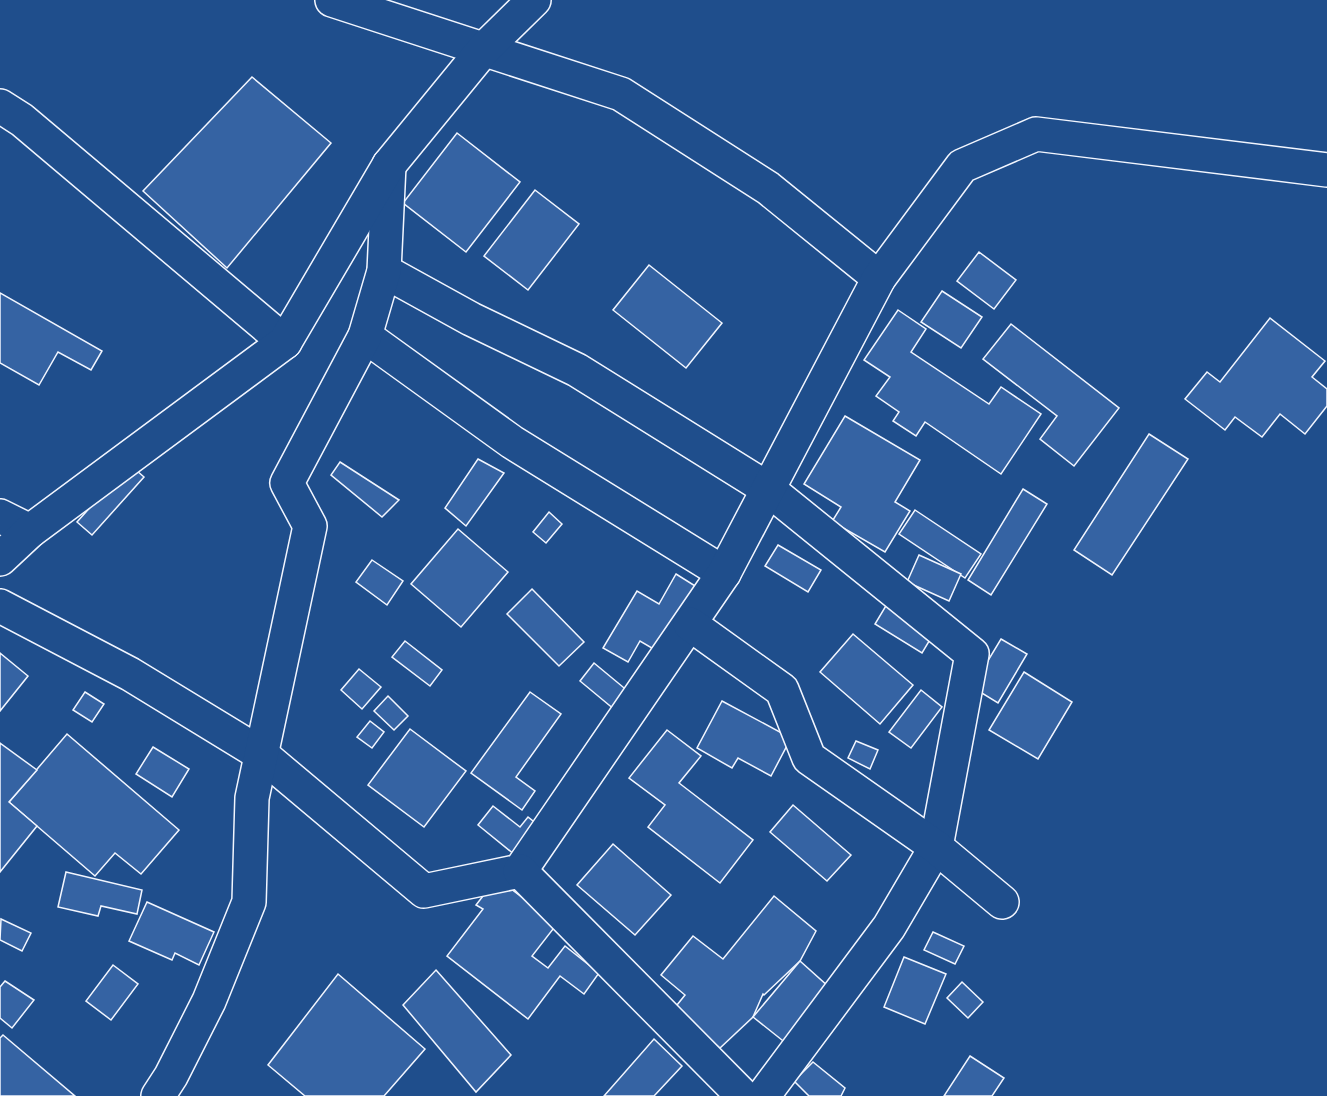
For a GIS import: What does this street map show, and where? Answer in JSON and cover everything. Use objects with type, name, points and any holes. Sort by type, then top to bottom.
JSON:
[{"type":"street","points":[[332,0],[621,94],[768,188],[879,278]]},
{"type":"street","points":[[0,559],[30,531],[285,342],[389,165],[484,49],[534,0]]},
{"type":"street","points":[[0,106],[22,120],[285,342]]},
{"type":"street","points":[[0,606],[130,674],[261,754],[424,891],[520,872],[724,573],[879,278],[962,166],[1036,134],[1327,170]]},
{"type":"street","points":[[158,1096],[171,1076],[209,1000],[249,902],[252,798],[310,526],[288,483],[365,336],[384,271],[389,165]]},
{"type":"street","points":[[384,271],[471,319],[577,370],[768,489],[972,654],[936,847],[888,927],[763,1096]]},
{"type":"street","points":[[365,336],[512,442],[724,573]]},
{"type":"street","points":[[0,516],[30,531]]},
{"type":"street","points":[[690,624],[782,690],[809,758],[936,847],[1002,902]]},
{"type":"street","points":[[520,872],[743,1096]]},
{"type":"building","points":[[252,77],[331,143],[227,268],[143,191]]},
{"type":"building","points":[[457,133],[520,182],[466,252],[403,203]]},
{"type":"building","points":[[535,190],[579,224],[528,290],[484,256]]},
{"type":"building","points":[[979,252],[1016,280],[994,309],[957,281]]},
{"type":"building","points":[[649,265],[722,323],[686,368],[613,310]]},
{"type":"building","points":[[942,291],[982,317],[961,348],[921,322]]},
{"type":"building","points":[[0,293],[102,351],[91,370],[58,352],[39,385],[0,363]]},
{"type":"building","points":[[898,310],[926,329],[911,352],[989,404],[1001,387],[1041,414],[1001,474],[925,422],[916,436],[893,421],[899,412],[876,396],[890,377],[864,360]]},
{"type":"building","points":[[1270,318],[1325,361],[1312,377],[1327,389],[1327,406],[1305,434],[1280,414],[1262,437],[1235,417],[1225,430],[1185,399],[1207,372],[1220,382]]},
{"type":"building","points":[[1011,324],[1119,408],[1074,466],[1040,439],[1057,416],[983,359]]},
{"type":"building","points":[[845,416],[920,460],[895,502],[910,511],[885,552],[840,526],[836,533],[828,528],[841,507],[804,484]]},
{"type":"building","points":[[1149,434],[1188,459],[1112,575],[1074,550]]},
{"type":"building","points":[[478,459],[504,473],[466,526],[445,508]]},
{"type":"building","points":[[340,462],[399,500],[382,517],[331,475]]},
{"type":"building","points":[[129,464],[144,477],[92,535],[77,522]]},
{"type":"building","points":[[1023,489],[1047,504],[991,595],[968,580]]},
{"type":"building","points":[[915,510],[981,554],[965,578],[899,534]]},
{"type":"building","points":[[549,512],[562,524],[546,543],[533,532]]},
{"type":"building","points":[[458,529],[508,572],[461,627],[411,584]]},
{"type":"building","points":[[778,545],[821,570],[808,592],[765,566]]},
{"type":"building","points":[[919,555],[961,574],[949,601],[907,582]]},
{"type":"building","points":[[372,560],[403,581],[387,605],[356,582]]},
{"type":"building","points":[[676,574],[700,589],[662,654],[640,641],[628,662],[603,648],[637,591],[659,604]]},
{"type":"building","points":[[532,589],[584,642],[559,666],[507,614]]},
{"type":"building","points":[[887,604],[934,633],[922,653],[875,624]]},
{"type":"building","points":[[853,634],[913,685],[880,724],[820,672]]},
{"type":"building","points":[[1001,639],[1027,654],[998,703],[972,687]]},
{"type":"building","points":[[405,641],[442,670],[430,686],[392,657]]},
{"type":"building","points":[[0,653],[28,676],[0,711]]},
{"type":"building","points":[[594,663],[629,692],[615,710],[580,681]]},
{"type":"building","points":[[359,669],[381,687],[362,709],[341,690]]},
{"type":"building","points":[[1024,672],[1072,702],[1038,759],[989,730]]},
{"type":"building","points":[[921,690],[942,707],[911,748],[889,732]]},
{"type":"building","points":[[85,692],[104,704],[92,722],[73,710]]},
{"type":"building","points":[[530,692],[561,714],[516,777],[535,791],[522,810],[471,773]]},
{"type":"building","points":[[388,696],[408,716],[394,730],[374,711]]},
{"type":"building","points":[[722,701],[791,738],[771,776],[738,758],[732,768],[697,748]]},
{"type":"building","points":[[370,721],[384,732],[372,748],[357,737]]},
{"type":"building","points":[[410,729],[466,771],[424,827],[368,785]]},
{"type":"building","points":[[667,730],[701,756],[679,783],[753,840],[720,883],[648,827],[665,805],[629,778]]},
{"type":"building","points":[[67,734],[179,830],[141,874],[115,853],[95,876],[9,802]]},
{"type":"building","points":[[856,741],[878,750],[870,769],[848,758]]},
{"type":"building","points":[[0,743],[37,770],[9,802],[37,826],[0,872]]},
{"type":"building","points":[[153,747],[189,769],[172,797],[136,774]]},
{"type":"building","points":[[793,805],[851,855],[827,881],[770,832]]},
{"type":"building","points":[[493,806],[520,827],[528,817],[538,825],[515,855],[478,825]]},
{"type":"building","points":[[613,844],[671,895],[635,935],[577,885]]},
{"type":"building","points":[[66,872],[142,890],[137,914],[101,906],[98,916],[58,907]]},
{"type":"building","points":[[497,878],[557,924],[532,956],[548,968],[565,946],[599,973],[584,994],[560,976],[528,1019],[447,956],[483,909],[476,905]]},
{"type":"building","points":[[774,896],[816,931],[800,961],[763,994],[753,1017],[720,1048],[673,1010],[685,995],[661,975],[693,936],[723,959]]},
{"type":"building","points":[[147,902],[214,932],[199,965],[175,953],[172,960],[129,941]]},
{"type":"building","points":[[1,919],[31,933],[22,951],[0,940]]},
{"type":"building","points":[[933,932],[964,946],[955,964],[924,950]]},
{"type":"building","points":[[904,957],[946,974],[925,1024],[884,1007]]},
{"type":"building","points":[[800,961],[830,988],[792,1048],[753,1017]]},
{"type":"building","points":[[113,965],[138,984],[111,1020],[86,1001]]},
{"type":"building","points":[[436,970],[511,1055],[476,1092],[403,1005]]},
{"type":"building","points":[[338,974],[425,1049],[384,1096],[305,1096],[268,1065]]},
{"type":"building","points":[[5,981],[34,1000],[12,1028],[0,1018],[0,987]]},
{"type":"building","points":[[962,982],[983,1002],[968,1018],[947,998]]},
{"type":"building","points":[[3,1035],[75,1096],[0,1096],[0,1038]]},
{"type":"building","points":[[654,1039],[682,1066],[654,1096],[604,1096]]},
{"type":"building","points":[[970,1056],[1004,1078],[992,1096],[944,1096]]},
{"type":"building","points":[[813,1062],[845,1088],[841,1096],[809,1096],[794,1081]]}]
